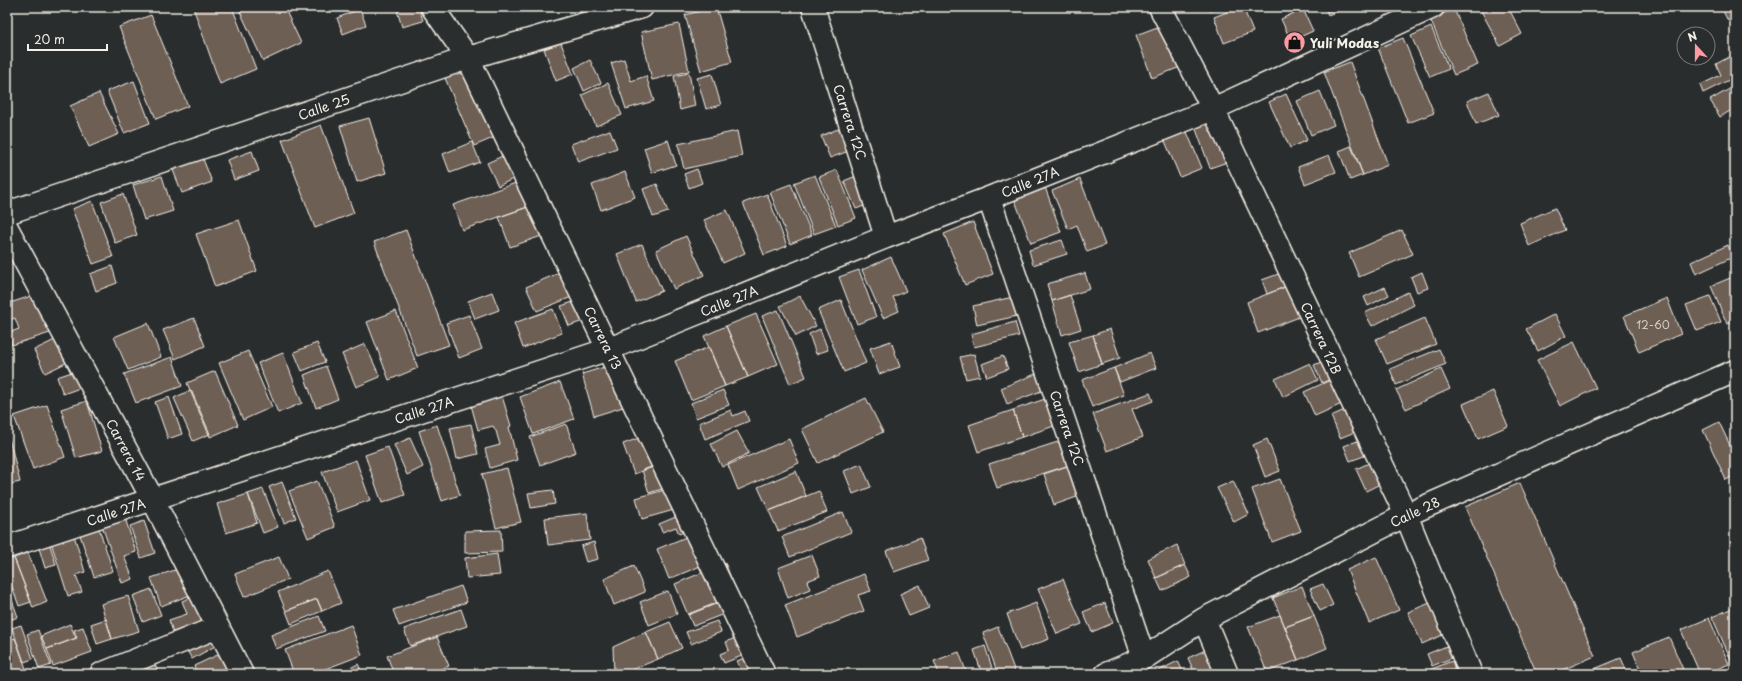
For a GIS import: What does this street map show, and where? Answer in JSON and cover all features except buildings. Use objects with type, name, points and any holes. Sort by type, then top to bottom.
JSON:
[{"type":"street","name":"Carrera 13","points":[[432,7],[468,58],[764,674]]},
{"type":"street","name":"Calle 25","points":[[7,214],[468,58],[642,7]]},
{"type":"street","name":"Carrera 12C","points":[[813,7],[886,237]]},
{"type":"street","name":"Carrera 12B","points":[[1160,7],[1212,108],[1406,515],[1471,674]]},
{"type":"street","name":"Calle 27A","points":[[7,547],[609,349],[1212,108],[1433,7]]},
{"type":"street","name":"Carrera 12C","points":[[989,198],[1144,658]]},
{"type":"street","name":"Carrera 14","points":[[7,228],[153,500],[242,674]]},
{"type":"street","name":"Calle 28","points":[[1106,674],[1144,658],[1204,619],[1406,515],[1735,371]]},
{"type":"street","points":[[1204,619],[1227,674]]},
{"type":"street","points":[[100,674],[218,627]]},
{"type":"place","name":"Yuli Modas","points":[[1295,43]]}]
